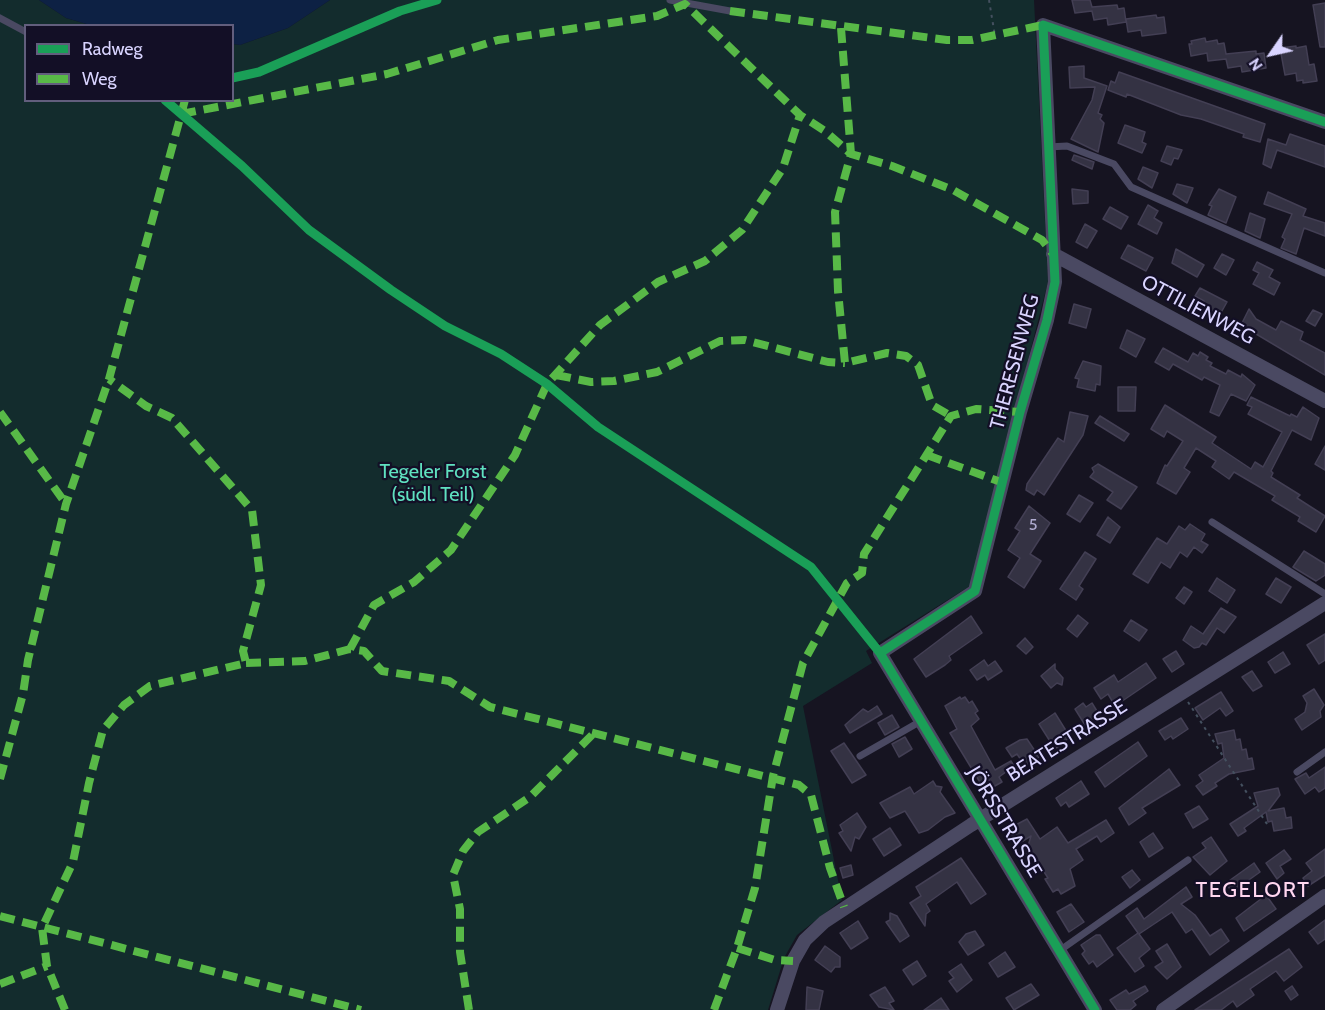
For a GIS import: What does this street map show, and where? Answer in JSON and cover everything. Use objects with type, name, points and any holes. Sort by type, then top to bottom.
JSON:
[{"type":"street","name":"THERESENWEG","points":[[880,653],[975,591],[1020,412],[1047,320],[1054,282],[1043,26],[1325,122]]},
{"type":"street","name":"OTTILIENWEG","points":[[1053,254],[1325,401]]},
{"type":"street","name":"BEATESTRASSE","points":[[777,1010],[793,961],[805,940],[844,907],[1325,603]]},
{"type":"street","name":"JÖRSSTRASSE","points":[[880,653],[1095,1010]]},
{"type":"street","points":[[1162,1010],[1325,896]]},
{"type":"lane","points":[[234,78],[259,72],[400,11],[437,0]]},
{"type":"lane","points":[[670,0],[730,11]]},
{"type":"lane","points":[[0,18],[24,31]]},
{"type":"lane","points":[[1048,147],[1067,146],[1114,164],[1131,187],[1325,273]]},
{"type":"lane","points":[[1212,522],[1325,594]]},
{"type":"lane","points":[[860,756],[921,721]]},
{"type":"lane","points":[[1297,771],[1325,752]]},
{"type":"lane","points":[[1059,951],[1188,860]]},
{"type":"path","points":[[989,0],[995,36]]},
{"type":"path","points":[[1181,693],[1267,824]]},
{"type":"green space","name":"Tegeler Forst (südl. Teil)","points":[[0,0],[39,0],[66,18],[87,24],[24,24],[24,102],[234,102],[234,44],[240,45],[288,28],[330,0],[1034,0],[1048,282],[970,586],[866,651],[872,663],[803,706],[842,900],[797,935],[784,958],[768,1010],[0,1010]]},
{"type":"water","points":[[39,0],[330,0],[288,28],[240,45],[234,44],[234,24],[87,24],[66,18]]},
{"type":"building","points":[[1072,0],[1090,0],[1092,7],[1117,5],[1118,9],[1124,8],[1126,22],[1108,25],[1107,18],[1094,20],[1092,11],[1075,13]]},
{"type":"building","points":[[1325,3],[1325,47],[1320,47],[1313,5]]},
{"type":"building","points":[[1156,15],[1157,18],[1164,17],[1166,33],[1142,36],[1141,30],[1128,32],[1126,19]]},
{"type":"building","points":[[1205,38],[1206,42],[1217,40],[1218,44],[1224,43],[1226,54],[1256,51],[1256,54],[1264,53],[1266,68],[1242,72],[1241,66],[1228,68],[1226,59],[1208,61],[1207,53],[1191,56],[1189,44],[1192,44],[1191,41]]},
{"type":"building","points":[[1296,46],[1296,48],[1306,46],[1309,65],[1314,64],[1317,81],[1303,83],[1303,80],[1297,81],[1296,73],[1285,75],[1280,48]]},
{"type":"building","points":[[1084,66],[1084,78],[1107,86],[1098,113],[1102,115],[1100,119],[1104,123],[1098,152],[1071,139],[1092,100],[1095,87],[1070,88],[1069,67]]},
{"type":"building","points":[[1119,72],[1265,124],[1260,142],[1201,119],[1181,115],[1127,94],[1126,97],[1108,90],[1111,81],[1115,83]]},
{"type":"building","points":[[1125,125],[1145,132],[1142,142],[1146,144],[1142,153],[1118,143]]},
{"type":"building","points":[[1290,134],[1325,146],[1325,167],[1277,150],[1271,168],[1263,164],[1268,139],[1286,145]]},
{"type":"building","points":[[1167,146],[1182,150],[1178,159],[1174,158],[1171,165],[1161,161]]},
{"type":"building","points":[[1074,155],[1094,162],[1092,169],[1072,160]]},
{"type":"building","points":[[1143,167],[1158,173],[1152,188],[1138,179]]},
{"type":"building","points":[[1177,184],[1193,188],[1187,203],[1173,194]]},
{"type":"building","points":[[1072,189],[1088,191],[1088,203],[1073,204]]},
{"type":"building","points":[[1219,189],[1236,197],[1226,223],[1208,215],[1212,206],[1209,205]]},
{"type":"building","points":[[1268,192],[1306,209],[1303,216],[1325,223],[1325,236],[1304,228],[1296,254],[1281,248],[1285,239],[1282,237],[1292,214],[1264,204]]},
{"type":"building","points":[[1148,205],[1158,211],[1154,218],[1162,223],[1157,234],[1138,224]]},
{"type":"building","points":[[1110,207],[1128,217],[1121,229],[1103,219]]},
{"type":"building","points":[[1250,213],[1265,219],[1260,238],[1245,231]]},
{"type":"building","points":[[1085,224],[1097,231],[1087,248],[1076,242]]},
{"type":"building","points":[[1128,245],[1153,258],[1146,271],[1121,258]]},
{"type":"building","points":[[1176,249],[1204,265],[1197,277],[1172,263]]},
{"type":"building","points":[[1222,254],[1234,260],[1226,275],[1214,268]]},
{"type":"building","points":[[1257,262],[1273,270],[1269,277],[1280,283],[1274,295],[1253,284],[1259,273],[1253,270]]},
{"type":"building","points":[[1200,288],[1227,302],[1218,318],[1200,308],[1204,301],[1195,296]]},
{"type":"building","points":[[1074,304],[1091,309],[1086,328],[1069,323]]},
{"type":"building","points":[[1249,309],[1256,319],[1276,330],[1281,321],[1303,332],[1300,340],[1325,353],[1325,375],[1241,325]]},
{"type":"building","points":[[1313,310],[1322,314],[1315,326],[1306,321]]},
{"type":"building","points":[[1127,330],[1145,339],[1136,357],[1120,348]]},
{"type":"building","points":[[1163,348],[1188,362],[1193,353],[1198,356],[1200,352],[1208,357],[1206,360],[1212,363],[1210,366],[1226,374],[1228,370],[1241,377],[1242,374],[1255,385],[1246,401],[1231,394],[1219,416],[1210,412],[1220,385],[1204,377],[1202,380],[1173,364],[1169,370],[1155,362]]},
{"type":"building","points":[[1083,361],[1101,366],[1100,385],[1096,384],[1095,391],[1077,387],[1079,379],[1075,378]]},
{"type":"building","points":[[1118,387],[1136,387],[1135,411],[1118,411]]},
{"type":"building","points":[[1251,397],[1290,416],[1291,414],[1297,417],[1303,407],[1319,418],[1311,440],[1292,430],[1271,471],[1273,473],[1271,477],[1300,495],[1297,498],[1325,516],[1316,532],[1298,521],[1300,517],[1272,500],[1275,496],[1234,472],[1229,479],[1212,467],[1216,461],[1196,448],[1184,468],[1190,472],[1176,494],[1157,483],[1165,465],[1167,466],[1183,441],[1167,431],[1164,437],[1151,429],[1165,405],[1216,437],[1212,443],[1251,469],[1255,462],[1263,467],[1282,432],[1248,414],[1252,407],[1247,405]]},
{"type":"building","points":[[1070,412],[1088,416],[1083,435],[1044,495],[1037,490],[1034,495],[1026,490],[1027,484],[1058,438],[1064,442]]},
{"type":"building","points":[[1100,416],[1129,434],[1124,441],[1095,423]]},
{"type":"building","points":[[1325,446],[1325,470],[1315,464]]},
{"type":"building","points":[[1098,464],[1137,487],[1121,509],[1107,500],[1113,492],[1090,477],[1094,472],[1092,468]]},
{"type":"building","points":[[1079,495],[1093,503],[1080,522],[1067,514]]},
{"type":"building","points":[[1029,506],[1050,523],[1030,554],[1041,561],[1024,588],[1008,577],[1020,558],[1008,550],[1020,531],[1015,528]]},
{"type":"building","points":[[1108,517],[1120,527],[1110,543],[1097,535]]},
{"type":"building","points":[[1190,524],[1205,534],[1201,541],[1208,545],[1202,553],[1194,547],[1187,557],[1180,552],[1170,568],[1161,562],[1148,583],[1133,574],[1157,538],[1167,544],[1179,526],[1185,530]]},
{"type":"building","points":[[1304,551],[1325,564],[1325,575],[1316,581],[1293,567]]},
{"type":"building","points":[[1085,552],[1096,559],[1079,586],[1083,589],[1076,600],[1060,589]]},
{"type":"building","points":[[1217,578],[1235,590],[1227,603],[1209,591]]},
{"type":"building","points":[[1276,578],[1291,587],[1281,603],[1266,594]]},
{"type":"building","points":[[1184,587],[1192,592],[1184,604],[1176,598]]},
{"type":"building","points":[[1221,608],[1236,617],[1224,633],[1217,628],[1206,645],[1202,643],[1199,647],[1194,648],[1183,640],[1191,626],[1203,634]]},
{"type":"building","points":[[1078,615],[1088,623],[1077,637],[1067,629]]},
{"type":"building","points":[[971,616],[982,633],[949,656],[951,660],[945,665],[926,677],[914,659]]},
{"type":"building","points":[[1131,620],[1147,630],[1139,641],[1124,631]]},
{"type":"building","points":[[1325,634],[1325,660],[1319,664],[1307,645]]},
{"type":"building","points":[[1025,638],[1033,647],[1026,654],[1017,646]]},
{"type":"building","points":[[1176,651],[1184,664],[1172,672],[1163,659]]},
{"type":"building","points":[[1283,652],[1290,664],[1275,673],[1268,662]]},
{"type":"building","points":[[984,660],[988,666],[995,661],[1002,671],[988,680],[985,675],[977,680],[970,670]]},
{"type":"building","points":[[1146,663],[1156,678],[1115,706],[1108,694],[1101,699],[1094,688],[1114,675],[1118,682]]},
{"type":"building","points":[[1055,664],[1055,669],[1063,678],[1062,685],[1057,683],[1051,688],[1041,676]]},
{"type":"building","points":[[1252,671],[1262,686],[1253,691],[1242,677]]},
{"type":"building","points":[[1314,689],[1324,705],[1320,711],[1321,717],[1302,730],[1295,719],[1305,712],[1307,703],[1303,696]]},
{"type":"building","points":[[1221,692],[1233,711],[1226,716],[1220,708],[1203,720],[1195,708]]},
{"type":"building","points":[[960,697],[961,699],[965,697],[969,703],[972,701],[978,711],[975,713],[979,719],[971,726],[995,770],[1011,761],[1014,766],[999,777],[1002,782],[993,787],[989,780],[981,784],[950,733],[957,729],[945,706]]},
{"type":"building","points":[[1083,703],[1086,707],[1092,703],[1100,716],[1085,725],[1075,709]]},
{"type":"building","points":[[877,706],[882,714],[850,733],[845,725],[863,709],[868,712]]},
{"type":"building","points":[[1055,713],[1070,737],[1057,748],[1053,746],[1039,724]]},
{"type":"building","points":[[892,715],[899,727],[885,735],[878,723]]},
{"type":"building","points":[[1181,718],[1188,729],[1173,739],[1171,736],[1165,740],[1159,731]]},
{"type":"building","points":[[1234,730],[1236,740],[1240,739],[1242,750],[1246,749],[1248,759],[1252,758],[1254,769],[1229,774],[1203,795],[1196,786],[1203,781],[1199,775],[1224,758],[1222,743],[1218,744],[1215,734]]},
{"type":"building","points":[[905,737],[912,749],[899,757],[892,744]]},
{"type":"building","points":[[1027,739],[1039,757],[1025,766],[1017,754],[1012,757],[1006,748],[1020,740]]},
{"type":"building","points":[[1138,742],[1147,756],[1105,787],[1095,772]]},
{"type":"building","points":[[844,743],[866,775],[852,783],[831,751]]},
{"type":"building","points":[[1325,767],[1325,788],[1319,792],[1315,787],[1305,794],[1295,779],[1306,773],[1309,778]]},
{"type":"building","points":[[1169,769],[1180,785],[1142,808],[1146,813],[1129,825],[1119,808]]},
{"type":"building","points":[[933,781],[936,786],[942,787],[940,792],[955,813],[945,817],[928,830],[919,833],[905,811],[890,818],[880,803],[910,787],[914,794]]},
{"type":"building","points":[[1081,781],[1089,794],[1069,807],[1066,802],[1061,806],[1056,798]]},
{"type":"building","points":[[1278,788],[1280,795],[1268,811],[1284,808],[1286,818],[1291,817],[1292,828],[1274,831],[1272,821],[1268,822],[1266,812],[1244,828],[1246,831],[1238,836],[1230,824],[1258,806],[1254,793]]},
{"type":"building","points":[[1199,806],[1208,819],[1193,828],[1185,814]]},
{"type":"building","points":[[857,813],[866,827],[859,839],[855,837],[851,851],[839,833],[843,831],[840,825]]},
{"type":"building","points":[[1027,819],[1040,839],[1057,827],[1068,843],[1106,820],[1114,833],[1101,842],[1097,836],[1076,849],[1083,860],[1070,869],[1075,886],[1061,894],[1058,889],[1053,892],[1045,879],[1048,878],[1037,861],[1025,856],[1031,836],[1018,844],[1008,829]]},
{"type":"building","points":[[890,828],[901,845],[884,856],[873,839]]},
{"type":"building","points":[[1153,833],[1163,848],[1149,857],[1140,842]]},
{"type":"building","points":[[1211,837],[1227,861],[1210,875],[1193,857],[1206,848],[1202,843]]},
{"type":"building","points":[[1325,849],[1325,875],[1308,886],[1303,878],[1312,871],[1306,863]]},
{"type":"building","points":[[1284,850],[1291,859],[1280,866],[1284,873],[1277,879],[1266,863]]},
{"type":"building","points":[[961,858],[986,894],[971,904],[957,882],[926,904],[930,911],[926,914],[925,926],[910,903],[921,896],[916,887]]},
{"type":"building","points":[[1254,863],[1260,872],[1232,892],[1226,883]]},
{"type":"building","points":[[851,865],[853,875],[843,878],[840,868]]},
{"type":"building","points":[[1132,870],[1140,880],[1130,888],[1122,877]]},
{"type":"building","points":[[1186,887],[1192,897],[1181,904],[1195,915],[1210,936],[1221,929],[1229,941],[1210,955],[1192,929],[1186,933],[1172,912],[1139,934],[1150,949],[1139,958],[1144,966],[1135,972],[1117,948],[1138,933],[1126,916],[1137,908],[1144,919]]},
{"type":"building","points":[[1266,895],[1276,909],[1244,931],[1236,918]]},
{"type":"building","points":[[1071,904],[1084,922],[1069,932],[1057,912]]},
{"type":"building","points":[[890,913],[897,916],[909,936],[900,942],[886,922],[890,920]]},
{"type":"building","points":[[1325,920],[1325,939],[1318,944],[1309,932]]},
{"type":"building","points":[[858,921],[868,938],[851,949],[840,933]]},
{"type":"building","points":[[975,931],[984,945],[968,955],[959,942],[966,934]]},
{"type":"building","points":[[1096,935],[1100,935],[1113,955],[1097,967],[1093,961],[1089,964],[1082,954],[1085,951],[1081,945]]},
{"type":"building","points":[[1167,944],[1181,967],[1167,979],[1155,967],[1163,962],[1156,951]]},
{"type":"building","points":[[825,946],[840,957],[840,967],[835,967],[831,972],[815,960]]},
{"type":"building","points":[[1289,949],[1302,967],[1284,981],[1276,971],[1250,989],[1254,995],[1237,1007],[1233,1001],[1221,1010],[1195,1010]]},
{"type":"building","points":[[1005,952],[1015,967],[998,977],[989,963]]},
{"type":"building","points":[[917,961],[926,976],[913,985],[903,970]]},
{"type":"building","points":[[961,964],[972,980],[957,992],[949,981],[954,978],[949,972]]},
{"type":"building","points":[[1031,984],[1039,995],[1014,1010],[1006,998]]},
{"type":"building","points":[[1145,986],[1148,991],[1133,1001],[1136,1005],[1130,1010],[1117,1010],[1110,1000],[1126,990],[1129,994]]},
{"type":"building","points":[[1292,986],[1298,995],[1291,1000],[1285,991]]},
{"type":"building","points":[[807,987],[823,991],[819,1010],[806,1010]]},
{"type":"building","points":[[885,987],[894,1001],[889,1003],[894,1010],[879,1007],[870,995]]},
{"type":"building","points":[[941,998],[949,1010],[924,1010]]},
{"type":"marked path","points":[[181,114],[387,74],[498,40],[657,16],[685,4],[800,115],[825,131],[851,154],[892,166],[953,190],[1042,240],[1053,254]]},
{"type":"marked path","points":[[730,11],[947,40],[972,40],[1043,25]]},
{"type":"marked path","points":[[841,28],[851,154],[835,212],[838,291],[845,363],[887,353],[906,356],[918,365],[932,405],[951,416]]},
{"type":"marked path","points":[[0,779],[23,694],[28,660],[66,504],[109,379],[184,102]]},
{"type":"marked path","points":[[350,649],[374,605],[414,582],[451,550],[515,455],[547,384],[600,325],[658,282],[705,261],[742,230],[783,168],[800,115]]},
{"type":"marked path","points":[[556,375],[591,382],[614,381],[657,372],[720,341],[745,340],[828,362],[845,363]]},
{"type":"marked path","points":[[65,1010],[47,966],[42,928],[73,862],[89,783],[103,730],[124,705],[150,686],[246,663],[243,651],[261,585],[252,510],[172,418],[146,406],[109,379]]},
{"type":"marked path","points":[[714,1010],[737,948],[755,888],[773,776],[803,663],[847,583],[862,573],[864,554],[951,416],[976,409],[1020,412]]},
{"type":"marked path","points":[[0,412],[66,504]]},
{"type":"marked path","points":[[927,455],[1001,482]]},
{"type":"marked path","points":[[246,663],[305,661],[350,649],[364,651],[382,671],[449,681],[490,707],[799,785],[811,795],[830,868],[844,907]]},
{"type":"marked path","points":[[469,1010],[460,952],[460,909],[453,875],[463,851],[478,832],[530,797],[593,734]]},
{"type":"marked path","points":[[0,916],[361,1010]]},
{"type":"marked path","points":[[737,948],[775,960],[793,961]]},
{"type":"marked path","points":[[0,984],[47,966]]},
{"type":"cycle path","points":[[234,78],[259,72],[400,11],[437,0]]},
{"type":"cycle path","points":[[880,653],[975,591],[1020,412],[1047,320],[1055,282],[1043,25],[1325,122]]},
{"type":"cycle path","points":[[167,102],[242,166],[309,230],[391,290],[445,326],[501,354],[547,384],[598,427],[811,567],[880,653],[1095,1010]]},
{"type":"district","name":"TEGELORT","points":[[1253,891]]}]
